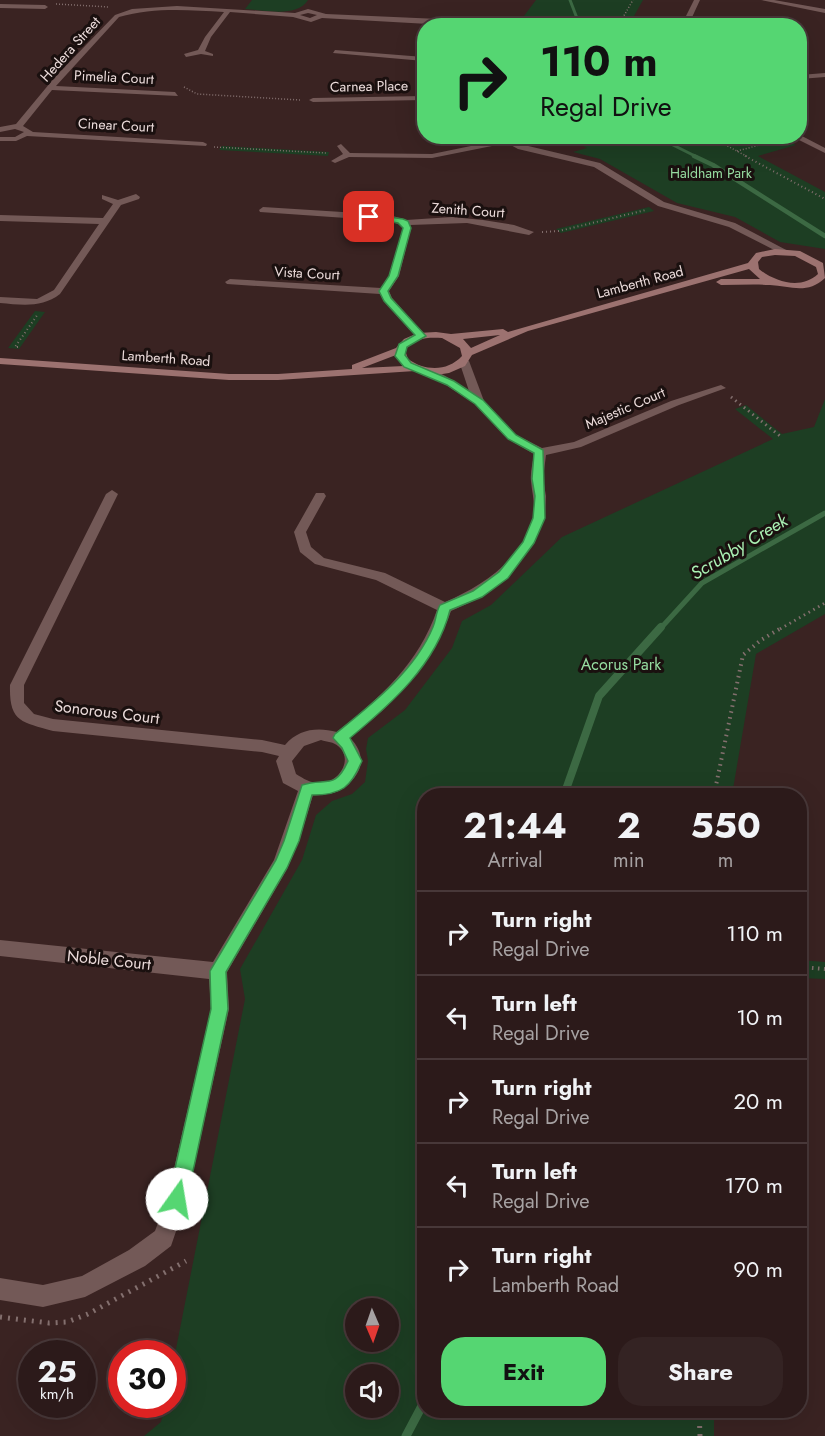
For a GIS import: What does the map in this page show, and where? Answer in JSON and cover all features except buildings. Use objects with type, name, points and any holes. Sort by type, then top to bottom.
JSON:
[{"type":"street","points":[[688,18],[697,0]]},
{"type":"street","points":[[764,0],[825,11]]},
{"type":"street","points":[[0,6],[45,7]]},
{"type":"street","name":"Hedera Street","points":[[18,127],[117,16],[124,12],[157,7],[296,15],[307,20],[322,16],[417,20]]},
{"type":"street","points":[[296,15],[314,8],[322,13],[322,16]]},
{"type":"street","points":[[201,52],[208,37],[228,11]]},
{"type":"street","points":[[331,51],[417,58]]},
{"type":"street","points":[[186,55],[201,52],[211,55]]},
{"type":"street","points":[[807,76],[825,75]]},
{"type":"street","name":"Pimelia Court","points":[[51,88],[175,94]]},
{"type":"street","name":"Carnea Place","points":[[302,105],[310,98],[417,98]]},
{"type":"street","points":[[0,130],[18,127],[28,130],[28,134]]},
{"type":"street","name":"Cinear Court","points":[[0,139],[16,139],[28,134],[203,144]]},
{"type":"street","points":[[807,138],[814,138]]},
{"type":"street","points":[[807,143],[825,151]]},
{"type":"street","points":[[335,161],[348,154],[432,156],[482,144]]},
{"type":"street","points":[[516,144],[538,152],[597,165],[661,204],[732,225],[785,252]]},
{"type":"street","points":[[341,146],[348,154]]},
{"type":"street","points":[[105,197],[118,203]]},
{"type":"street","points":[[0,300],[36,303],[48,299],[57,292],[118,203],[136,197]]},
{"type":"street","name":"Zenith Court","points":[[263,210],[390,218],[405,223],[430,220],[504,224],[529,232]]},
{"type":"street","points":[[0,218],[105,221]]},
{"type":"street","points":[[405,223],[407,228],[394,276],[384,291],[387,299],[421,336]]},
{"type":"street","points":[[745,232],[754,246],[753,262],[759,275],[775,282]]},
{"type":"street","name":"Lamberth Road","points":[[330,374],[370,363],[400,350],[407,341],[421,336],[452,337],[524,329],[694,283],[753,262],[766,253],[785,252],[825,257]]},
{"type":"street","name":"Lamberth Road","points":[[694,283],[742,280],[806,285],[822,277],[823,270],[820,265],[797,254]]},
{"type":"street","name":"Vista Court","points":[[230,282],[384,291]]},
{"type":"street","name":"Lamberth Road","points":[[0,362],[229,377],[419,369],[447,370],[466,357],[524,329]]},
{"type":"street","points":[[452,337],[460,342],[479,402]]},
{"type":"street","points":[[320,496],[300,532],[305,549],[320,561],[380,576],[444,608],[477,594],[503,575],[528,543],[539,518],[540,496],[537,479],[540,452],[512,437],[479,402],[450,383],[403,360],[400,350]]},
{"type":"street","name":"Majestic Court","points":[[540,452],[577,445],[675,403],[721,388]]},
{"type":"street","name":"Sonorous Court","points":[[112,494],[17,686],[17,705],[29,718],[53,725],[262,746],[288,752]]},
{"type":"street","points":[[340,738],[390,697],[426,652],[440,627],[444,608]]},
{"type":"street","points":[[311,735],[331,735],[348,744],[355,761],[348,778],[330,789],[307,789],[290,778],[285,770],[284,761],[288,752],[301,739],[311,735]]},
{"type":"street","points":[[0,1289],[43,1296],[85,1286],[137,1258],[163,1238],[177,1199],[220,1009],[218,971],[281,864],[291,841],[307,789]]},
{"type":"street","name":"Noble Court","points":[[0,948],[218,971]]},
{"type":"path","points":[[623,18],[633,0]]},
{"type":"path","points":[[45,7],[62,3],[63,6],[114,8]]},
{"type":"path","points":[[203,144],[216,147],[348,154]]},
{"type":"path","points":[[723,144],[825,199]]},
{"type":"path","points":[[736,151],[769,144]]},
{"type":"path","points":[[529,232],[559,231],[655,208]]},
{"type":"path","points":[[0,362],[9,351],[18,348],[15,347],[39,311],[36,303]]},
{"type":"path","points":[[721,388],[780,436]]},
{"type":"path","points":[[715,788],[743,656],[761,640],[825,603]]},
{"type":"path","points":[[807,968],[825,969]]},
{"type":"path","points":[[699,1418],[700,1436]]},
{"type":"green space","points":[[252,0],[308,0],[296,9],[280,12],[245,9]]},
{"type":"green space","points":[[536,0],[643,0],[633,18],[522,18]]},
{"type":"green space","name":"Haldham Park","points":[[580,144],[794,144],[796,145],[758,156],[825,192],[825,249],[780,242],[735,217],[677,203],[600,159],[573,152],[587,148]]},
{"type":"green space","points":[[222,146],[329,152],[328,156],[219,150]]},
{"type":"green space","points":[[649,207],[654,211],[561,233],[556,229]]},
{"type":"green space","points":[[35,311],[45,312],[19,349],[8,348]]},
{"type":"green space","name":"Acorus Park","points":[[825,399],[825,614],[756,654],[733,788],[417,788],[417,1418],[714,1418],[714,1436],[144,1436],[161,1422],[162,1418],[186,1418],[186,1340],[178,1340],[245,999],[240,969],[302,860],[316,815],[332,801],[352,794],[365,782],[368,738],[405,710],[452,648],[462,621],[491,605],[562,537],[773,439],[735,409],[746,405],[782,434],[814,427]]},
{"type":"green space","points":[[807,961],[825,962],[825,979],[807,978]]},
{"type":"waterway","name":"Scrubby Creek","points":[[570,0],[577,18]]},
{"type":"waterway","name":"Scrubby Creek","points":[[671,144],[697,157]]},
{"type":"waterway","name":"Scrubby Creek","points":[[694,156],[713,165],[825,236]]},
{"type":"waterway","name":"Scrubby Creek","points":[[660,629],[702,583],[825,513]]},
{"type":"waterway","name":"Scrubby Creek","points":[[566,788],[599,696],[661,627]]},
{"type":"waterway","name":"Scrubby Creek","points":[[406,1436],[417,1415]]},
{"type":"route","points":[[177,1199],[220,1009],[218,971],[281,864],[291,841],[307,789],[330,789],[348,778],[355,761],[348,744],[340,738],[390,697],[426,652],[440,627],[444,608],[477,594],[503,575],[528,543],[539,518],[540,496],[537,479],[540,452],[512,437],[479,402],[450,383],[408,365],[400,356],[400,350],[407,341],[421,336],[387,299],[384,291],[394,276],[407,228],[400,220],[369,217]]}]
